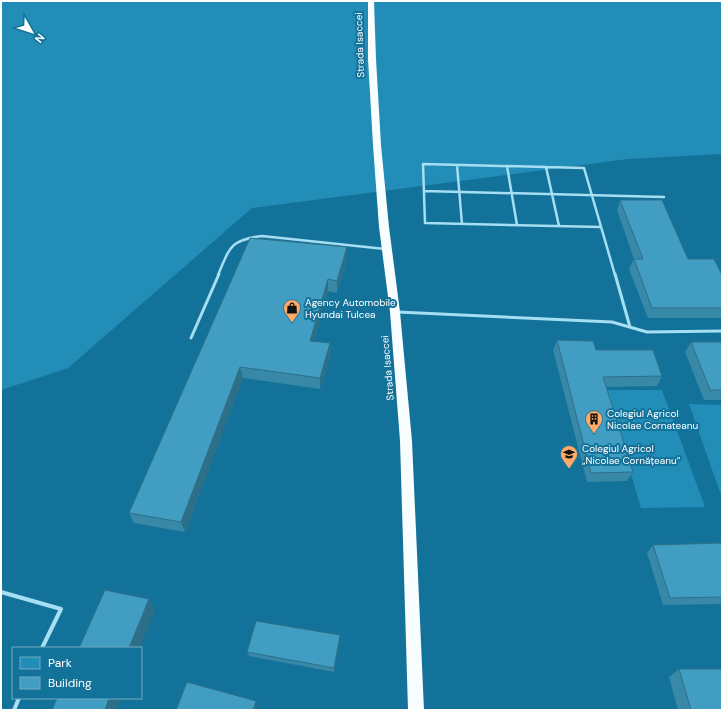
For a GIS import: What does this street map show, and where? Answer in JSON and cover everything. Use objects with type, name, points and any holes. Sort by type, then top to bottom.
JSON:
[{"type":"highway","name":"Strada Isaccei","points":[[371,1],[372,59],[387,250],[395,312],[406,441],[416,710]]},
{"type":"lane","points":[[601,227],[425,223],[423,164],[584,168],[630,327]]},
{"type":"lane","points":[[457,165],[462,224]]},
{"type":"lane","points":[[507,166],[517,225]]},
{"type":"lane","points":[[546,167],[559,226]]},
{"type":"lane","points":[[424,191],[664,197]]},
{"type":"lane","points":[[191,338],[230,247],[244,238],[262,236],[387,250]]},
{"type":"lane","points":[[395,312],[612,322],[647,332],[722,331]]},
{"type":"lane","points":[[1,592],[61,609],[42,647]]},
{"type":"lane","points":[[14,710],[19,699]]},
{"type":"green space","points":[[1,1],[722,1],[722,154],[628,159],[252,208],[68,368],[1,390]]},
{"type":"green space","points":[[606,390],[662,390],[705,507],[641,508]]},
{"type":"green space","points":[[689,404],[722,405],[722,498]]},
{"type":"building","points":[[620,200],[662,200],[688,259],[714,259],[722,275],[722,308],[652,308],[634,259],[643,259]]},
{"type":"building","points":[[250,238],[347,247],[337,281],[328,279],[310,341],[330,343],[320,378],[240,367],[181,522],[129,513]]},
{"type":"building","name":"Colegiul Agricol Nicolae Cornateanu","points":[[557,340],[593,341],[596,350],[653,350],[662,376],[603,377],[633,472],[591,473]]},
{"type":"building","points":[[691,342],[722,342],[722,390],[710,390]]},
{"type":"building","points":[[722,543],[722,597],[670,598],[653,545]]},
{"type":"building","points":[[105,590],[149,599],[129,647],[79,647]]},
{"type":"building","points":[[256,621],[340,635],[334,668],[247,652]]},
{"type":"building","points":[[679,669],[722,669],[722,710],[691,710]]},
{"type":"building","points":[[187,682],[256,701],[253,710],[176,710]]},
{"type":"building","points":[[57,699],[109,699],[105,710],[52,710]]},
{"type":"place","name":"Agency Automobile Hyundai Tulcea","points":[[292,323]]},
{"type":"place","name":"Colegiul Agricol Nicolae Cornateanu","points":[[594,434]]},
{"type":"place","name":"Colegiul Agricol „Nicolae Cornățeanu”","points":[[569,469]]}]
